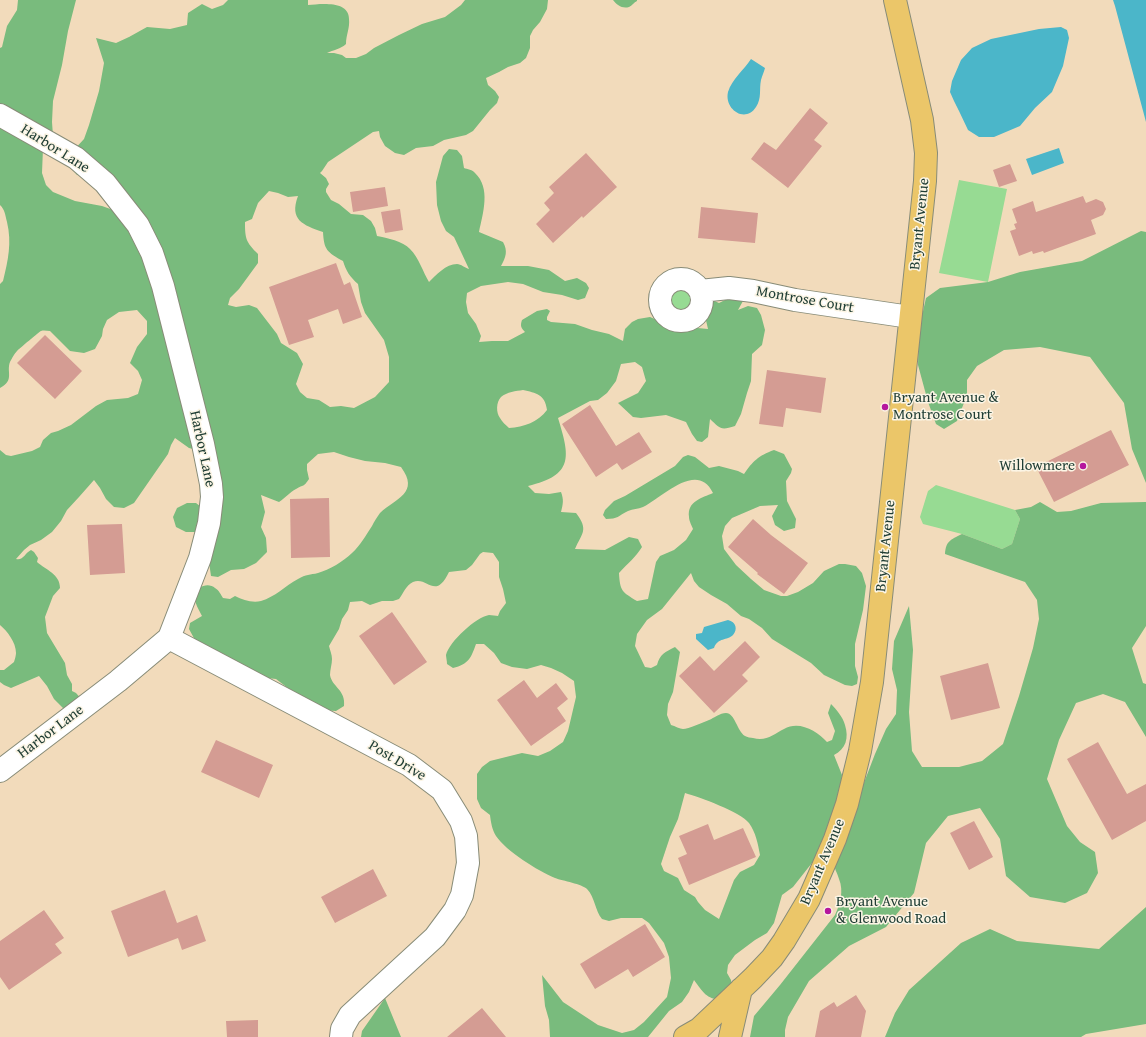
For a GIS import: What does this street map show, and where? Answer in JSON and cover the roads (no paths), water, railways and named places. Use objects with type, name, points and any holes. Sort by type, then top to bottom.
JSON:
[{"type":"main road","name":"Bryant Avenue","points":[[695,1034],[772,958],[784,941],[808,899],[835,839],[847,804],[860,751],[872,682],[925,181],[926,153],[922,120],[895,0]]},
{"type":"main road","points":[[730,1037],[741,989]]},
{"type":"street","name":"Harbor Lane","points":[[0,115],[76,158],[105,183],[138,225],[152,252],[163,286],[203,444],[212,497],[209,523],[200,558],[169,638],[118,681],[0,771]]},
{"type":"street","name":"Montrose Court","points":[[700,291],[729,288],[753,291],[795,300],[910,317]]},
{"type":"street","name":"Post Drive","points":[[169,638],[409,765],[442,790],[461,821],[466,836],[468,863],[462,895],[455,910],[435,937],[350,1015],[342,1029],[341,1037]]},
{"type":"water","points":[[1113,0],[1146,0],[1146,122],[1115,6]]},
{"type":"water","points":[[1061,27],[1067,30],[1069,38],[1063,66],[1052,92],[1035,108],[1020,126],[994,137],[979,137],[968,130],[950,92],[952,81],[961,60],[972,48],[991,39],[1039,29]]},
{"type":"water","points":[[751,59],[765,68],[761,80],[760,97],[758,104],[751,112],[741,114],[732,109],[729,104],[728,92],[735,79]]},
{"type":"water","points":[[1059,148],[1064,163],[1032,175],[1026,159]]},
{"type":"water","points":[[728,620],[733,622],[736,628],[735,633],[731,637],[718,642],[714,648],[708,650],[696,639],[696,634],[702,633],[704,627]]},
{"type":"place","name":"Bryant Avenue & Montrose Court","points":[[885,407]]},
{"type":"place","name":"Willowmere","points":[[1083,466]]},
{"type":"place","name":"Bryant Avenue & Glenwood Road","points":[[828,911]]}]
